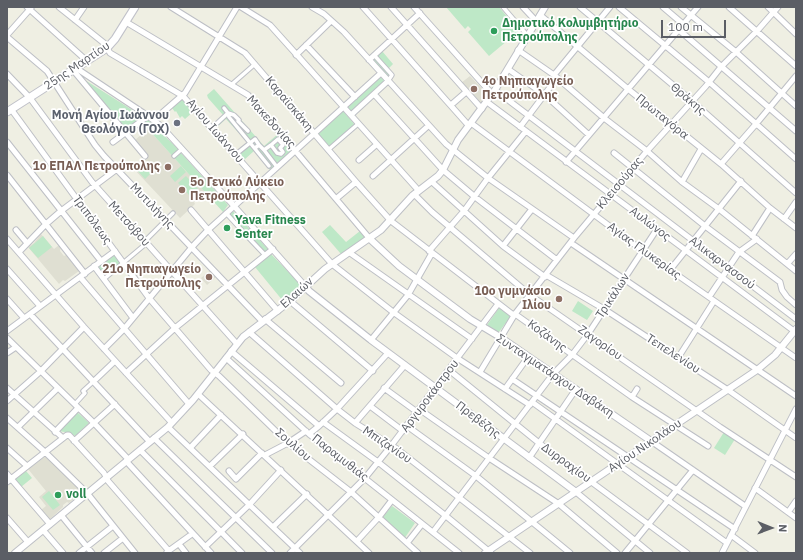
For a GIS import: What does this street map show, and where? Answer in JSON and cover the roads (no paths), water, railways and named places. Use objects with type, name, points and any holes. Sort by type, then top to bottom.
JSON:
[{"type":"main road","name":"25ης Μαρτίου","points":[[9,111],[107,48],[115,39],[135,7]]},
{"type":"street","name":"Αγίου Ιωάννου","points":[[59,7],[104,43],[110,53],[114,56],[183,96],[332,264],[393,312],[457,358],[505,390],[531,403],[555,419],[727,543]]},
{"type":"street","points":[[75,20],[84,7]]},
{"type":"street","name":"Καραϊσκάκη","points":[[171,7],[243,50],[314,134],[391,221]]},
{"type":"street","points":[[154,120],[170,105],[183,96],[237,7]]},
{"type":"street","name":"Ζαγορίου","points":[[240,7],[266,22],[351,115],[417,192],[432,212],[530,295],[588,334],[696,411],[796,477]]},
{"type":"street","points":[[312,7],[324,14],[344,32],[428,126],[452,149],[488,178],[532,209],[623,280],[697,328],[796,396]]},
{"type":"street","name":"Αγίας Γλυκερίας","points":[[363,7],[470,125],[509,152],[642,251],[796,358]]},
{"type":"street","points":[[391,7],[482,109]]},
{"type":"street","points":[[503,7],[527,35]]},
{"type":"street","points":[[523,7],[536,21]]},
{"type":"street","name":"Ελαιών","points":[[17,553],[28,542],[170,425],[198,394],[226,358],[249,332],[278,311],[332,264],[387,226],[417,192],[432,182],[443,170],[452,149],[458,140],[494,92],[545,7]]},
{"type":"street","name":"Θράκης","points":[[580,7],[648,66],[692,101],[796,193]]},
{"type":"street","points":[[520,127],[545,96],[577,46],[610,7]]},
{"type":"street","points":[[619,7],[666,45],[796,159]]},
{"type":"street","points":[[663,7],[683,24]]},
{"type":"street","points":[[681,7],[736,52],[796,106]]},
{"type":"street","points":[[566,162],[698,7]]},
{"type":"street","points":[[729,7],[796,66]]},
{"type":"street","points":[[768,7],[796,34]]},
{"type":"street","name":"Κλεισούρας","points":[[480,372],[515,314],[619,184],[721,67],[757,31],[778,7]]},
{"type":"street","points":[[7,36],[29,8],[87,61]]},
{"type":"street","points":[[369,60],[407,25],[418,10]]},
{"type":"street","name":"Αλικαρνασσού","points":[[418,10],[494,92],[529,115],[796,320]]},
{"type":"street","name":"Πρωταγόρα","points":[[540,15],[628,89],[721,164],[770,208],[796,228]]},
{"type":"street","points":[[296,55],[331,21]]},
{"type":"street","name":"Μακεδονίας","points":[[126,22],[248,95],[337,198],[370,239]]},
{"type":"street","points":[[679,30],[796,131]]},
{"type":"street","name":"Μυτιλήνης","points":[[7,36],[47,71],[95,145],[192,248],[264,320],[341,383]]},
{"type":"street","points":[[306,45],[355,97]]},
{"type":"street","points":[[518,50],[556,77],[604,118],[647,151],[682,182],[719,208],[796,271]]},
{"type":"street","points":[[351,115],[388,81],[392,75],[374,55]]},
{"type":"street","points":[[231,85],[255,64]]},
{"type":"street","points":[[508,68],[545,96],[589,135]]},
{"type":"street","points":[[74,69],[154,120],[182,148],[306,287]]},
{"type":"street","points":[[74,69],[145,156]]},
{"type":"street","points":[[104,349],[124,329],[208,230],[260,183],[275,167],[296,150],[381,73]]},
{"type":"street","name":"Μετσόβου","points":[[7,74],[30,98],[95,186],[238,344]]},
{"type":"street","points":[[721,164],[796,76]]},
{"type":"street","points":[[451,105],[466,92]]},
{"type":"street","points":[[374,94],[443,170],[475,197],[557,260]]},
{"type":"street","name":"Αυλώνος","points":[[486,102],[795,330]]},
{"type":"street","points":[[224,108],[229,117],[269,166],[275,167]]},
{"type":"street","name":"Τριπόλεως","points":[[9,111],[77,199],[149,298],[175,328]]},
{"type":"street","points":[[212,128],[228,113]]},
{"type":"street","points":[[228,113],[234,114],[264,150],[275,167]]},
{"type":"street","points":[[113,142],[148,116]]},
{"type":"street","points":[[235,124],[239,120]]},
{"type":"street","points":[[328,150],[358,124]]},
{"type":"street","points":[[373,176],[428,126]]},
{"type":"street","points":[[244,135],[248,131]]},
{"type":"street","points":[[371,340],[408,295],[431,252],[526,131]]},
{"type":"street","points":[[235,155],[255,139]]},
{"type":"street","points":[[264,150],[278,139],[281,143]]},
{"type":"street","points":[[271,145],[277,153],[281,154],[283,152],[280,148],[283,145],[281,143],[286,139]]},
{"type":"street","points":[[7,142],[101,261]]},
{"type":"street","points":[[255,148],[259,145]]},
{"type":"street","points":[[360,160],[376,145]]},
{"type":"street","points":[[174,156],[182,148]]},
{"type":"street","points":[[682,182],[701,149]]},
{"type":"street","points":[[614,154],[705,226],[780,282],[782,290],[796,305]]},
{"type":"street","points":[[19,252],[61,211],[117,169]]},
{"type":"street","points":[[7,175],[85,274]]},
{"type":"street","points":[[670,270],[741,181]]},
{"type":"street","points":[[337,198],[356,182]]},
{"type":"street","name":"Τεπελενίου","points":[[432,182],[503,246],[545,276],[604,309],[728,390],[796,438]]},
{"type":"street","points":[[784,219],[796,202]]},
{"type":"street","points":[[709,297],[740,252],[754,237],[770,208]]},
{"type":"street","points":[[503,246],[532,209]]},
{"type":"street","points":[[191,210],[278,311]]},
{"type":"street","points":[[104,279],[146,243],[148,238],[173,213]]},
{"type":"street","points":[[226,213],[265,255]]},
{"type":"street","name":"Κοζάνης","points":[[391,221],[512,314],[515,314],[632,397],[708,446]]},
{"type":"street","points":[[246,235],[254,228]]},
{"type":"street","name":"Τρικάλων","points":[[433,532],[553,374],[572,355],[588,334],[657,229]]},
{"type":"street","points":[[16,230],[27,243]]},
{"type":"street","points":[[7,239],[190,447],[300,553]]},
{"type":"street","name":"Συνταγματάρχου Δαβάκη","points":[[370,239],[399,266],[481,326],[500,337],[745,506]]},
{"type":"street","points":[[126,373],[175,328],[273,249]]},
{"type":"street","points":[[7,330],[115,251]]},
{"type":"street","points":[[350,252],[408,295],[472,339]]},
{"type":"street","points":[[788,263],[796,254]]},
{"type":"street","points":[[94,266],[133,318]]},
{"type":"street","points":[[7,269],[40,306]]},
{"type":"street","points":[[80,277],[189,404]]},
{"type":"street","name":"Πρεβέζης","points":[[306,287],[309,291],[371,340],[503,440],[576,492],[650,553]]},
{"type":"street","points":[[7,299],[24,318]]},
{"type":"street","points":[[290,301],[372,371]]},
{"type":"street","points":[[678,358],[714,301]]},
{"type":"street","name":"Αργυροκάστρου","points":[[290,553],[365,478],[407,426],[498,304]]},
{"type":"street","points":[[30,314],[94,380],[115,404],[236,517],[272,553]]},
{"type":"street","points":[[7,401],[41,371],[84,327]]},
{"type":"street","name":"Σουλίου","points":[[175,328],[214,373],[288,443],[351,492],[418,553]]},
{"type":"street","name":"Αγίου Νικολάου","points":[[488,552],[757,370],[781,348],[795,330]]},
{"type":"street","name":"Μπιζανίου","points":[[249,332],[337,409],[355,423],[397,449],[530,553]]},
{"type":"street","points":[[7,338],[94,423],[192,534],[211,553]]},
{"type":"street","points":[[7,353],[16,347]]},
{"type":"street","points":[[232,351],[321,424],[378,462],[446,516],[488,552]]},
{"type":"street","points":[[229,471],[236,478],[264,454],[288,443],[321,424],[337,409],[388,352]]},
{"type":"street","points":[[505,390],[528,357]]},
{"type":"street","name":"Παραμυθιάς","points":[[226,358],[307,432],[459,553]]},
{"type":"street","points":[[55,432],[85,393],[83,391],[115,361]]},
{"type":"street","points":[[355,423],[405,365]]},
{"type":"street","name":"Δυρραχίου","points":[[449,370],[539,443],[687,553]]},
{"type":"street","points":[[512,378],[735,529]]},
{"type":"street","points":[[7,388],[55,432],[74,441],[104,473],[108,481],[168,552],[192,534]]},
{"type":"street","points":[[18,428],[58,388]]},
{"type":"street","points":[[384,388],[559,504],[617,553]]},
{"type":"street","points":[[632,397],[637,389]]},
{"type":"street","points":[[529,458],[576,390]]},
{"type":"street","points":[[198,394],[243,434],[369,553]]},
{"type":"street","points":[[74,441],[115,404]]},
{"type":"street","points":[[370,406],[403,431]]},
{"type":"street","points":[[722,553],[796,409]]},
{"type":"street","points":[[190,447],[221,415]]},
{"type":"street","points":[[7,418],[87,493],[135,553]]},
{"type":"street","points":[[407,426],[476,476],[570,553]]},
{"type":"street","points":[[210,466],[243,434]]},
{"type":"street","points":[[50,524],[8,478],[65,436]]},
{"type":"street","points":[[7,448],[26,466]]},
{"type":"street","points":[[140,450],[242,553]]},
{"type":"street","points":[[205,547],[222,532],[281,470]]},
{"type":"street","points":[[625,553],[634,540],[669,501],[693,470]]},
{"type":"street","points":[[755,488],[789,511],[796,518]]},
{"type":"street","points":[[273,527],[307,494]]},
{"type":"street","points":[[357,541],[392,500]]},
{"type":"street","points":[[789,511],[796,500]]},
{"type":"street","points":[[61,515],[92,553]]},
{"type":"street","points":[[7,518],[28,542]]},
{"type":"street","points":[[407,543],[422,524]]},
{"type":"street","points":[[79,553],[113,526]]},
{"type":"street","points":[[42,531],[58,553]]},
{"type":"street","points":[[42,531],[63,553]]},
{"type":"street","points":[[731,535],[755,553]]},
{"type":"street","points":[[104,553],[123,538]]},
{"type":"street","points":[[179,544],[186,553]]},
{"type":"place","name":"Δημοτικό Κολυμβητήριο Πετρούπολης","points":[[494,31]]},
{"type":"place","name":"4ο Νηπιαγωγείο Πετρούπολης","points":[[474,89]]},
{"type":"place","name":"Μονή Αγίου Ιωάννου Θεολόγου (ΓΟΧ)","points":[[177,123]]},
{"type":"place","name":"1ο ΕΠΑΛ Πετρούπολης","points":[[168,167]]},
{"type":"place","name":"5ο Γενικό Λύκειο Πετρούπολης","points":[[182,190]]},
{"type":"place","name":"Yava Fitness Senter","points":[[227,228]]},
{"type":"place","name":"21ο Νηπιαγωγείο Πετρούπολης","points":[[209,277]]},
{"type":"place","name":"10ο γυμνάσιο Ιλίου","points":[[559,299]]},
{"type":"place","name":"voll","points":[[58,495]]}]
